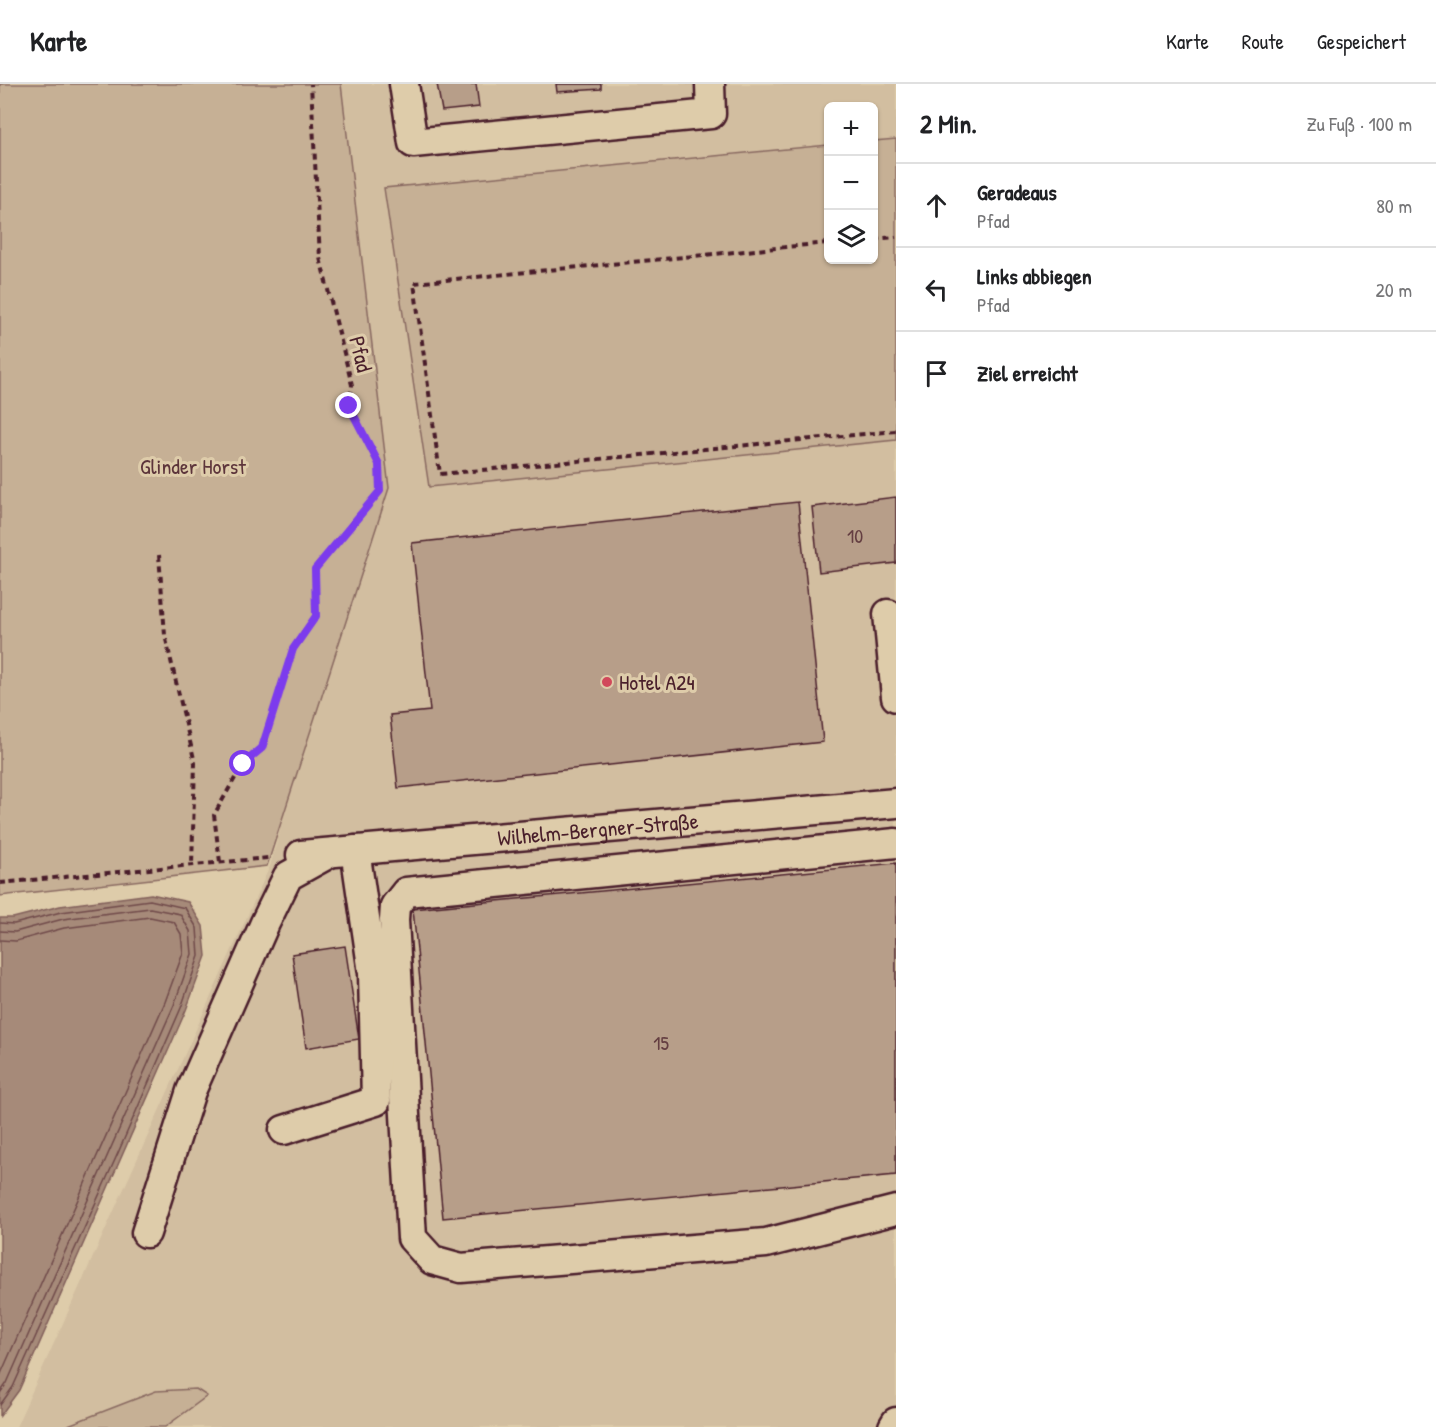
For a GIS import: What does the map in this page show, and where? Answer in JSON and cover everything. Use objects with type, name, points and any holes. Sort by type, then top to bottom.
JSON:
[{"type":"street","points":[[404,84],[413,143],[711,114],[710,84]]},
{"type":"street","points":[[888,614],[896,697]]},
{"type":"street","name":"Wilhelm-Bergner-Straße","points":[[301,855],[896,803]]},
{"type":"street","points":[[896,843],[406,892],[395,906],[394,920],[412,1238],[432,1260],[461,1268],[766,1243],[896,1210]]},
{"type":"street","points":[[146,1233],[191,1091],[283,885],[288,876],[343,851],[373,974],[376,1101],[285,1130]]},
{"type":"street","points":[[893,1427],[896,1422]]},
{"type":"path","name":"Pfad","points":[[220,862],[213,815],[243,764],[262,748],[293,649],[316,616],[315,569],[380,491],[379,464],[349,406],[352,385],[320,258],[310,84]]},
{"type":"path","points":[[878,239],[896,237]]},
{"type":"path","points":[[824,243],[414,283],[440,474],[896,431]]},
{"type":"path","points":[[159,555],[165,635],[195,763],[192,865]]},
{"type":"path","points":[[0,884],[301,855]]},
{"type":"shaded area","points":[[341,84],[896,84],[896,1427],[165,1427],[206,1397],[195,1389],[156,1391],[61,1427],[16,1427],[270,866],[285,812],[389,488]]},
{"type":"green space","name":"Glinder Horst","points":[[0,84],[341,84],[389,488],[267,866],[0,896]]},
{"type":"green space","points":[[896,139],[896,440],[429,487],[384,188],[824,145],[824,264],[878,264],[878,141]]},
{"type":"green space","points":[[196,1389],[207,1396],[165,1427],[63,1427],[156,1391]]},
{"type":"water","points":[[151,894],[188,902],[203,926],[206,956],[186,1010],[19,1390],[0,1416],[0,918],[13,918],[60,906]]},
{"type":"building","points":[[437,84],[476,84],[479,107],[442,111]]},
{"type":"building","points":[[556,84],[601,84],[601,89],[557,92]]},
{"type":"building","points":[[896,497],[896,563],[819,572],[812,507]]},
{"type":"building","points":[[798,502],[823,742],[398,788],[390,715],[430,711],[412,543]]},
{"type":"building","points":[[896,863],[896,1175],[443,1218],[413,909]]},
{"type":"building","points":[[345,946],[359,1039],[306,1048],[292,954]]},
{"type":"place","name":"Hotel A24","points":[[607,682]]},
{"type":"route","points":[[243,764],[262,748],[293,649],[316,616],[315,569],[380,491],[379,464],[349,406]]}]
